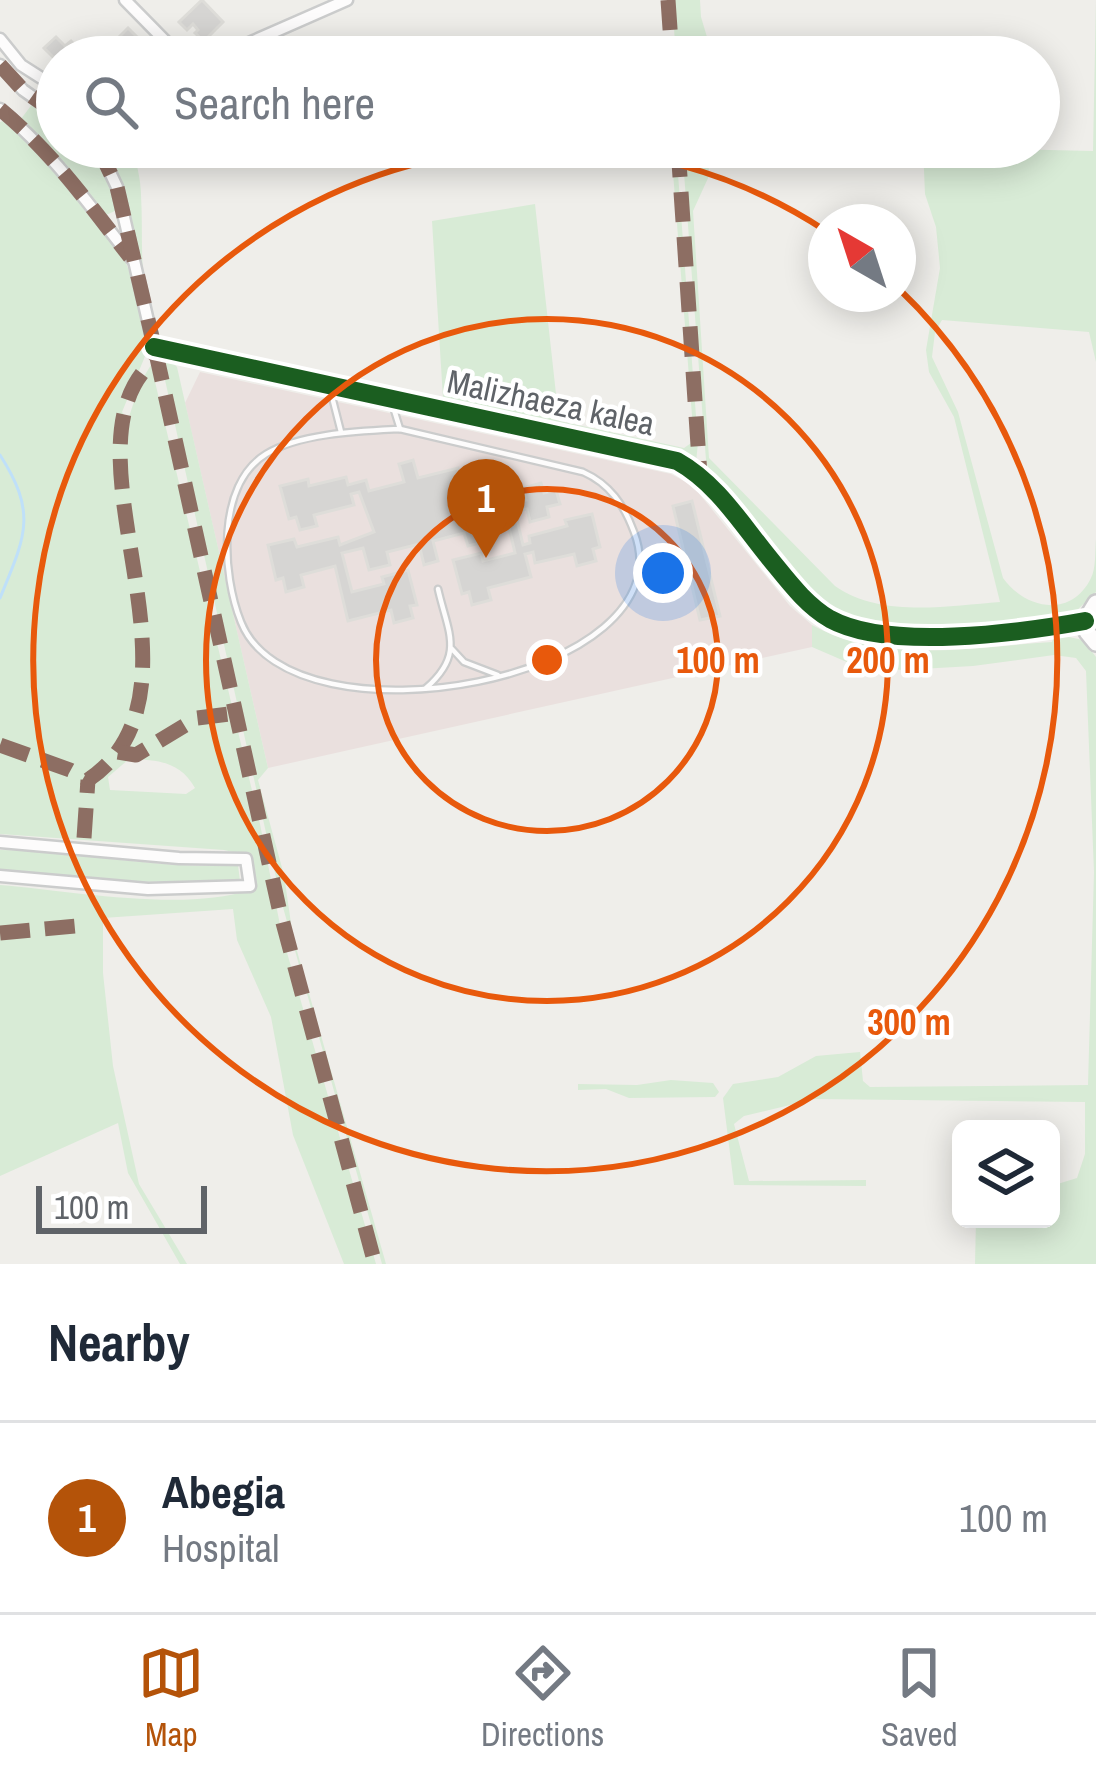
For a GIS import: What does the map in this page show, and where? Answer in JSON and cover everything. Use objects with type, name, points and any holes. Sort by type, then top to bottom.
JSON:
[{"type":"street","points":[[124,0],[160,36]]},
{"type":"street","points":[[254,36],[319,5],[346,0]]},
{"type":"street","points":[[0,39],[36,77]]},
{"type":"street","points":[[0,64],[36,99]]},
{"type":"street","points":[[1,111],[36,140]]},
{"type":"street","points":[[62,168],[134,262]]},
{"type":"street","name":"Malizhaeza kalea","points":[[111,168],[154,347],[677,461],[715,489],[811,605],[857,630],[902,637],[1085,621]]},
{"type":"street","points":[[102,221],[113,218],[121,208]]},
{"type":"street","points":[[1096,603],[1085,621],[1096,643]]},
{"type":"street","points":[[0,842],[179,858],[246,859],[250,886],[148,889],[0,876]]},
{"type":"lane","points":[[329,386],[341,433]]},
{"type":"lane","points":[[391,399],[400,429]]},
{"type":"lane","points":[[400,429],[600,480],[635,534],[639,571],[623,610],[600,633],[566,655],[499,676],[426,688],[367,690],[309,681],[274,664],[259,651],[239,619],[226,529],[241,483],[268,453],[341,433],[400,429]]},
{"type":"lane","points":[[426,688],[442,674],[452,649],[438,589]]},
{"type":"lane","points":[[452,649],[477,669],[499,676]]},
{"type":"shaded area","points":[[200,372],[671,474],[693,486],[790,606],[812,625],[812,647],[268,768],[185,403]]},
{"type":"green space","points":[[672,0],[700,0],[707,36],[675,36]]},
{"type":"green space","points":[[1096,0],[1096,362],[1089,332],[942,320],[935,332],[932,357],[958,412],[1003,578],[1035,602],[1048,605],[1072,600],[1091,578],[1096,539],[1096,592],[1073,614],[1055,619],[968,627],[881,628],[841,615],[795,579],[709,473],[684,168],[709,168],[693,211],[709,458],[835,586],[872,603],[914,608],[1000,602],[954,417],[929,372],[926,350],[940,268],[924,168],[1060,168],[1060,150],[1093,151]]},
{"type":"green space","points":[[33,103],[36,105],[36,135],[21,119]]},
{"type":"green space","points":[[3,121],[28,135],[36,145],[36,168],[54,168],[123,255],[135,287],[148,349],[122,412],[128,420],[151,365],[282,935],[376,1264],[344,1264],[293,1135],[271,1017],[237,940],[233,909],[103,918],[103,973],[113,1066],[139,1184],[187,1264],[180,1264],[128,1173],[118,1123],[0,1176],[0,885],[160,900],[250,890],[246,855],[224,850],[0,834]],"holes":[[[129,759],[158,761],[182,772],[195,788],[186,794],[110,790],[108,777]]]},
{"type":"green space","points":[[67,168],[102,168],[117,210],[102,217]]},
{"type":"green space","points":[[113,168],[137,168],[144,285],[161,338],[443,398],[432,221],[535,204],[559,421],[684,448],[694,441],[673,168],[678,168],[696,462],[642,445],[161,342],[156,339]]},
{"type":"green space","points":[[161,362],[177,367],[268,768],[258,780],[284,875],[293,937],[386,1264],[382,1264],[281,900]]},
{"type":"green space","points":[[812,625],[869,645],[899,649],[1052,642],[1055,634],[1083,640],[1096,657],[1096,1264],[975,1264],[976,1228],[1060,1228],[1060,1183],[1077,1178],[1085,1154],[1085,1102],[815,1099],[744,1116],[734,1124],[749,1181],[866,1180],[866,1186],[734,1185],[723,1098],[733,1084],[778,1077],[816,1056],[860,1052],[863,1081],[870,1087],[1088,1085],[1094,872],[1086,671],[1076,658],[1054,655],[902,670],[856,666],[812,647]]},
{"type":"green space","points":[[0,850],[179,865],[238,865],[240,881],[126,882],[0,869]]},
{"type":"green space","points":[[713,1083],[719,1092],[715,1097],[629,1098],[606,1089],[578,1090],[578,1084]]},
{"type":"building","points":[[202,0],[223,22],[209,36],[198,36],[193,24],[187,30],[179,22]]},
{"type":"building","points":[[413,460],[418,478],[458,468],[468,510],[526,500],[523,488],[541,483],[544,493],[556,490],[560,504],[547,507],[549,517],[530,522],[527,509],[515,511],[523,545],[530,543],[529,536],[592,514],[600,547],[593,549],[596,561],[577,566],[574,554],[535,563],[533,552],[525,554],[531,577],[488,588],[491,600],[472,605],[469,592],[462,594],[453,560],[481,553],[483,561],[515,553],[506,515],[484,520],[489,541],[468,546],[464,533],[433,541],[438,561],[424,565],[419,544],[387,552],[390,565],[369,570],[363,548],[342,553],[352,592],[384,584],[382,577],[408,570],[417,605],[410,606],[413,618],[394,623],[391,610],[348,621],[335,566],[301,575],[304,587],[286,592],[283,578],[276,580],[268,545],[294,539],[297,547],[338,537],[340,545],[374,532],[359,492],[351,494],[354,505],[314,515],[317,526],[300,530],[296,517],[289,519],[280,486],[308,479],[309,486],[346,477],[348,485],[366,480],[369,491],[404,482],[399,464]]},
{"type":"building","points":[[692,501],[720,616],[700,620],[673,506]]},
{"type":"waterway","points":[[0,455],[20,494],[24,526],[0,598]]},
{"type":"marked path","points":[[668,0],[671,36]]},
{"type":"marked path","points":[[0,65],[36,99]]},
{"type":"marked path","points":[[0,109],[36,144]]},
{"type":"marked path","points":[[59,168],[130,257]]},
{"type":"marked path","points":[[108,168],[117,187],[156,354]]},
{"type":"marked path","points":[[679,168],[700,475]]},
{"type":"marked path","points":[[0,745],[88,780],[126,739],[141,687],[141,629],[120,447],[129,397],[157,358],[279,908],[375,1264]]},
{"type":"marked path","points":[[118,752],[136,755],[197,718],[237,713]]},
{"type":"marked path","points":[[84,838],[88,780]]},
{"type":"marked path","points":[[0,933],[76,926]]},
{"type":"cycle path","points":[[154,347],[677,461],[717,493],[806,600],[830,619],[855,629],[954,636],[1085,621]]},
{"type":"place","name":"Abegia","points":[[486,558]]}]
